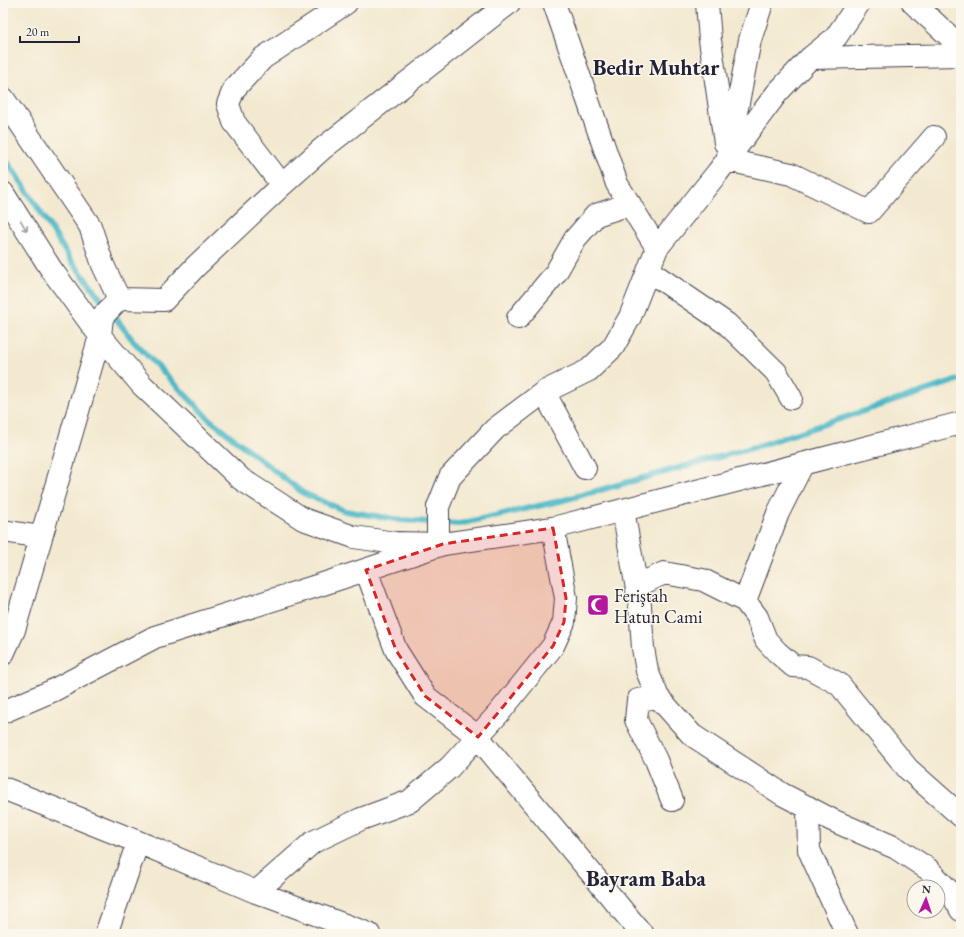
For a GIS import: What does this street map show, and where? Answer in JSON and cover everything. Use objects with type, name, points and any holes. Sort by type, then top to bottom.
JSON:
[{"type":"street","points":[[282,184],[234,122],[228,104],[234,89],[263,58],[346,3]]},
{"type":"street","points":[[119,299],[164,300],[196,266],[282,184],[322,149],[509,3]]},
{"type":"street","points":[[554,3],[617,184],[657,248]]},
{"type":"street","points":[[706,3],[727,160]]},
{"type":"street","points":[[727,160],[750,40],[762,3]]},
{"type":"street","points":[[440,539],[438,507],[450,477],[495,429],[544,392],[590,370],[613,347],[630,317],[657,248],[727,160],[777,93],[810,58],[836,37],[858,3]]},
{"type":"street","points":[[913,3],[961,47]]},
{"type":"street","points":[[810,58],[961,55]]},
{"type":"street","points":[[3,98],[90,226],[103,266],[119,299]]},
{"type":"street","points":[[727,160],[791,174],[868,212],[934,137]]},
{"type":"street","points":[[3,193],[51,269],[101,326],[142,385],[241,479],[303,519],[354,537],[395,543],[553,528],[961,423]]},
{"type":"street","points":[[518,318],[555,274],[575,239],[596,215],[630,204]]},
{"type":"street","points":[[648,270],[727,324],[776,372],[791,398]]},
{"type":"street","points":[[3,654],[14,630],[101,326],[119,299]]},
{"type":"street","points":[[544,392],[585,468]]},
{"type":"street","points":[[745,601],[778,513],[802,465]]},
{"type":"street","points":[[623,510],[640,606],[643,648],[647,671],[658,698],[692,735],[782,794],[832,820],[896,848],[928,869],[952,894],[961,910]]},
{"type":"street","points":[[256,892],[313,842],[361,819],[410,801],[450,767],[499,713],[553,646],[564,622],[566,598],[553,528]]},
{"type":"street","points":[[3,531],[41,538]]},
{"type":"street","points":[[3,712],[52,691],[155,637],[366,570],[440,539]]},
{"type":"street","points":[[366,570],[396,650],[425,696],[478,737],[642,934]]},
{"type":"street","points":[[637,586],[664,573],[703,580],[745,601],[757,617],[766,640],[777,652],[793,666],[808,667],[839,684],[908,769],[961,816]]},
{"type":"street","points":[[658,698],[638,700],[636,720],[656,760],[672,800]]},
{"type":"street","points":[[3,788],[138,842],[256,892],[369,934]]},
{"type":"street","points":[[808,807],[809,850],[847,934]]},
{"type":"street","points":[[106,934],[138,842]]},
{"type":"highlighted area","points":[[553,528],[566,598],[564,622],[553,646],[478,737],[425,696],[396,650],[366,570],[443,544]]},
{"type":"waterway","points":[[3,156],[24,186],[70,259],[135,343],[209,419],[303,493],[345,511],[401,520],[459,524],[560,501],[755,447],[961,379]]},
{"type":"place","name":"Feriştah Hatun Cami","points":[[598,605]]},
{"type":"district","name":"Bedir Muhtar","points":[[656,67]]},
{"type":"district","name":"Bayram Baba","points":[[646,878]]}]
